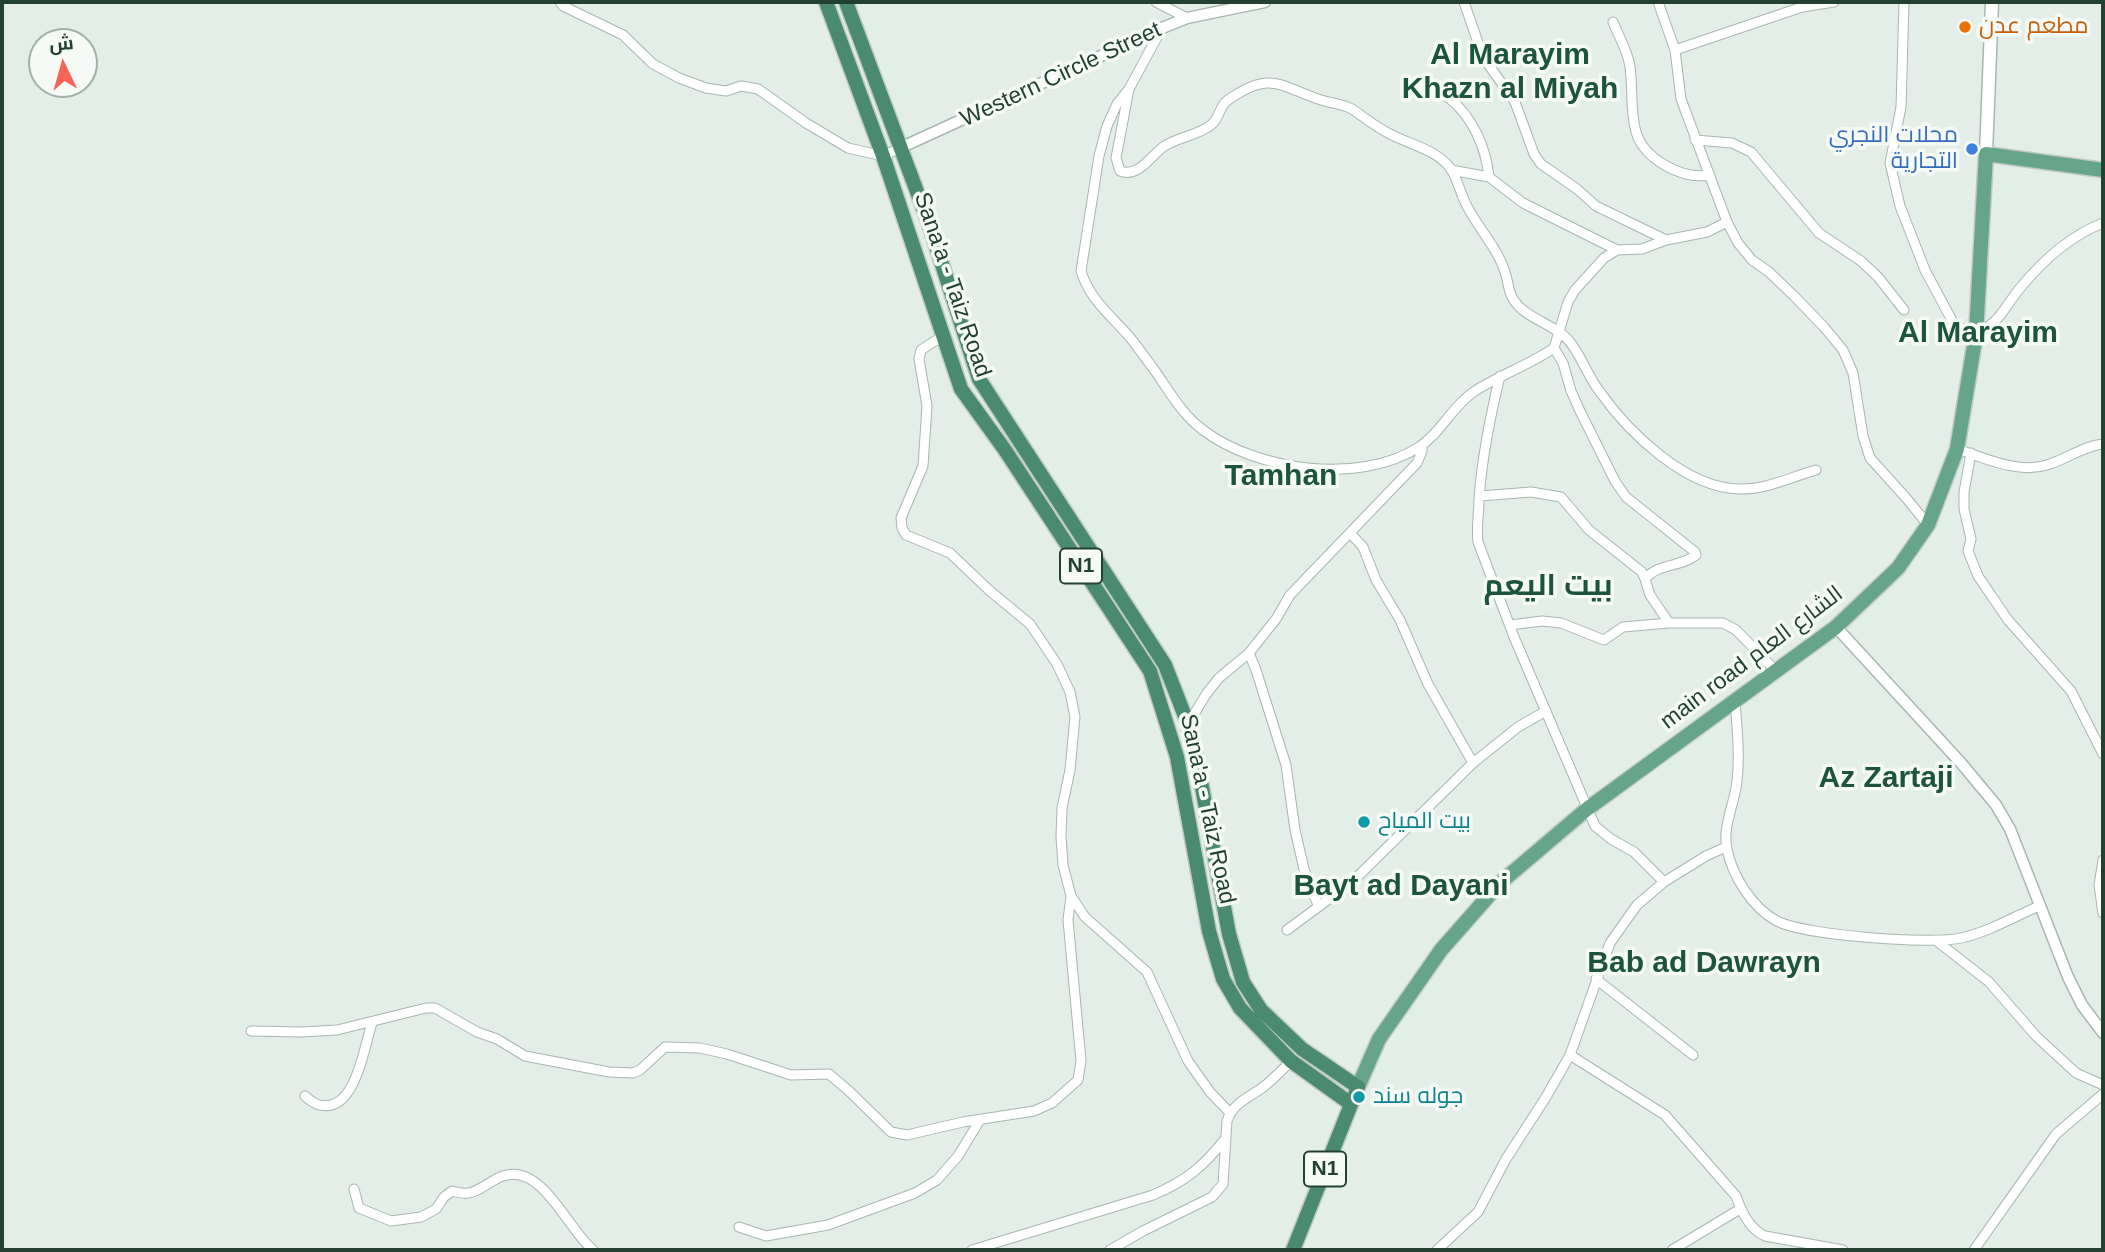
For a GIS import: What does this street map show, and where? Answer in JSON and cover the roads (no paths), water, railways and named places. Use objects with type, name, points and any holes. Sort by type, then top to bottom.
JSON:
[{"type":"highway","name":"Sana'a - Taiz Road","points":[[826,2],[883,156],[961,389],[1005,450],[1150,671],[1169,729],[1209,931],[1223,979],[1240,1008],[1291,1061],[1351,1104]]},
{"type":"highway","name":"Sana'a - Taiz Road","points":[[846,2],[928,220],[979,379],[1165,665],[1188,724],[1197,760],[1229,934],[1243,982],[1261,1010],[1302,1049],[1358,1087]]},
{"type":"highway","points":[[1169,729],[1188,724]]},
{"type":"highway","name":"N1","points":[[1293,1250],[1358,1087]]},
{"type":"main road","name":"main road الشارع العام","points":[[1358,1087],[1379,1039],[1441,950],[1500,883],[1587,810],[1836,627],[1898,568],[1928,525],[1964,451],[1976,334],[1992,2]]},
{"type":"main road","points":[[1986,154],[2103,170]]},
{"type":"street","points":[[561,2],[563,6],[623,35],[653,64],[679,78],[706,88],[726,91],[741,86],[758,89],[806,123],[848,148],[883,156],[900,148]]},
{"type":"street","points":[[1156,2],[1187,18]]},
{"type":"street","name":"Western Circle Street","points":[[900,148],[1162,28],[1187,18],[1265,2]]},
{"type":"street","points":[[1464,2],[1483,57],[1515,102],[1534,154],[1541,164],[1596,206],[1666,240]]},
{"type":"street","points":[[1658,2],[1675,50],[1681,99],[1727,222],[1738,243],[1752,260],[1794,296],[1843,350],[1853,373],[1863,436],[1870,458],[1928,525]]},
{"type":"street","points":[[1675,50],[1800,4],[1834,2]]},
{"type":"street","points":[[1904,2],[1901,107],[1890,163],[1900,206],[1925,270],[1955,326],[1976,334],[1991,326],[2003,314],[2019,289],[2058,249],[2084,231],[2103,223]]},
{"type":"street","points":[[1613,22],[1630,66],[1634,119],[1640,141],[1674,170],[1686,174],[1710,175]]},
{"type":"street","points":[[1162,28],[1107,126],[1099,156],[1082,271],[1086,287],[1129,336],[1187,415],[1203,430],[1251,456],[1325,469],[1364,468],[1395,458],[1422,445],[1455,407],[1472,393],[1554,348],[1564,312],[1575,290],[1604,258],[1617,250],[1642,248],[1707,232],[1727,222]]},
{"type":"street","points":[[1129,89],[1116,158],[1120,171],[1126,173],[1137,171],[1155,153],[1173,141],[1210,127],[1229,99],[1252,86],[1273,82],[1351,109],[1386,131],[1422,147],[1440,158],[1451,170],[1469,211],[1500,262],[1514,302],[1535,318],[1560,331],[1576,350],[1598,391],[1623,422],[1650,447],[1691,476],[1716,487],[1741,489],[1771,485],[1816,470]]},
{"type":"street","points":[[1423,86],[1450,99],[1471,123],[1485,153],[1489,177]]},
{"type":"street","points":[[1695,140],[1732,143],[1751,152],[1812,226],[1870,269],[1904,310]]},
{"type":"street","points":[[1451,170],[1489,177],[1523,204],[1617,250]]},
{"type":"street","points":[[944,335],[921,349],[919,359],[927,406],[927,433],[923,466],[901,518],[902,528],[906,535],[950,553],[989,591],[1008,604],[1030,624],[1062,673],[1070,692],[1075,717],[1070,770],[1062,808],[1061,837],[1063,865],[1071,896],[1086,917],[1147,972],[1188,1061],[1210,1092],[1230,1113]]},
{"type":"street","points":[[1554,348],[1563,363],[1580,411],[1615,481],[1626,497],[1695,552],[1696,555],[1692,559],[1665,566],[1645,579]]},
{"type":"street","points":[[1500,376],[1489,420],[1476,529],[1478,542],[1595,826],[1634,852],[1664,882]]},
{"type":"street","points":[[2103,444],[2083,449],[2046,465],[2024,469],[1964,451],[1964,509],[1971,539],[1968,551],[1978,576],[2008,620],[2071,691],[2103,754]]},
{"type":"street","points":[[1188,724],[1207,693],[1219,678],[1249,653],[1276,619],[1290,595],[1417,463],[1422,445]]},
{"type":"street","points":[[1480,496],[1531,492],[1561,497],[1589,530],[1642,572],[1650,595],[1669,622]]},
{"type":"street","points":[[1350,533],[1363,547],[1376,580],[1401,620],[1424,675],[1473,763]]},
{"type":"street","points":[[1510,625],[1542,621],[1561,623],[1604,640],[1623,627],[1669,622],[1711,622],[1731,626],[1776,671]]},
{"type":"street","points":[[1836,627],[1996,805],[2010,830],[2055,947],[2082,1005],[2103,1034]]},
{"type":"street","points":[[1249,653],[1286,765],[1295,830],[1304,869],[1318,905]]},
{"type":"street","points":[[1735,701],[1737,783],[1727,824],[1726,847],[1742,887],[1762,911],[1777,922],[1832,933],[1938,942],[1983,932],[2039,906]]},
{"type":"street","points":[[1287,930],[1352,882],[1473,763],[1518,727],[1546,712]]},
{"type":"street","points":[[1437,1250],[1478,1212],[1506,1159],[1570,1055],[1610,943],[1637,905],[1664,882],[1726,847]]},
{"type":"street","points":[[2103,860],[2099,885],[2103,913]]},
{"type":"street","points":[[251,1031],[325,1031],[372,1023],[398,1013],[435,1008],[526,1056],[609,1072],[633,1073],[640,1070],[665,1047],[699,1048],[727,1054],[791,1075],[828,1074],[891,1132],[907,1135],[963,1122],[1034,1111],[1052,1103],[1077,1080],[1081,1061],[1068,920],[1071,896]]},
{"type":"street","points":[[1938,942],[1989,982],[2036,1036],[2076,1073],[2103,1085]]},
{"type":"street","points":[[1596,979],[1693,1055]]},
{"type":"street","points":[[304,1096],[319,1105],[333,1103],[345,1097],[356,1083],[372,1023]]},
{"type":"street","points":[[1570,1055],[1665,1115],[1736,1196],[1740,1209],[1754,1231],[1765,1236],[1843,1250]]},
{"type":"street","points":[[1110,1250],[1213,1197],[1223,1184],[1230,1113],[1237,1104],[1264,1087],[1291,1061]]},
{"type":"street","points":[[1975,1250],[2050,1141],[2103,1094]]},
{"type":"street","points":[[739,1227],[766,1236],[828,1225],[915,1193],[937,1180],[958,1156],[980,1121]]},
{"type":"street","points":[[972,1250],[1170,1188],[1206,1164],[1226,1138]]},
{"type":"street","points":[[354,1189],[359,1208],[391,1220],[430,1214],[452,1191],[469,1193],[507,1175],[521,1175],[544,1190],[584,1243],[593,1250]]},
{"type":"street","points":[[1672,1250],[1740,1209]]},
{"type":"place","name":"مطعم عدن","points":[[1965,27]]},
{"type":"place","name":"محلات النجري التجارية","points":[[1972,149]]},
{"type":"place","name":"بيت المياح","points":[[1364,822]]},
{"type":"place","name":"جوله سند","points":[[1359,1097]]},
{"type":"district","name":"Al Marayim Khazn al Miyah","points":[[1510,73]]},
{"type":"district","name":"Al Marayim","points":[[1978,334]]},
{"type":"district","name":"Tamhan","points":[[1281,477]]},
{"type":"district","name":"بيت اليعم","points":[[1548,587]]},
{"type":"district","name":"Az Zartaji","points":[[1886,779]]},
{"type":"district","name":"Bayt ad Dayani","points":[[1401,887]]},
{"type":"district","name":"Bab ad Dawrayn","points":[[1704,964]]}]
